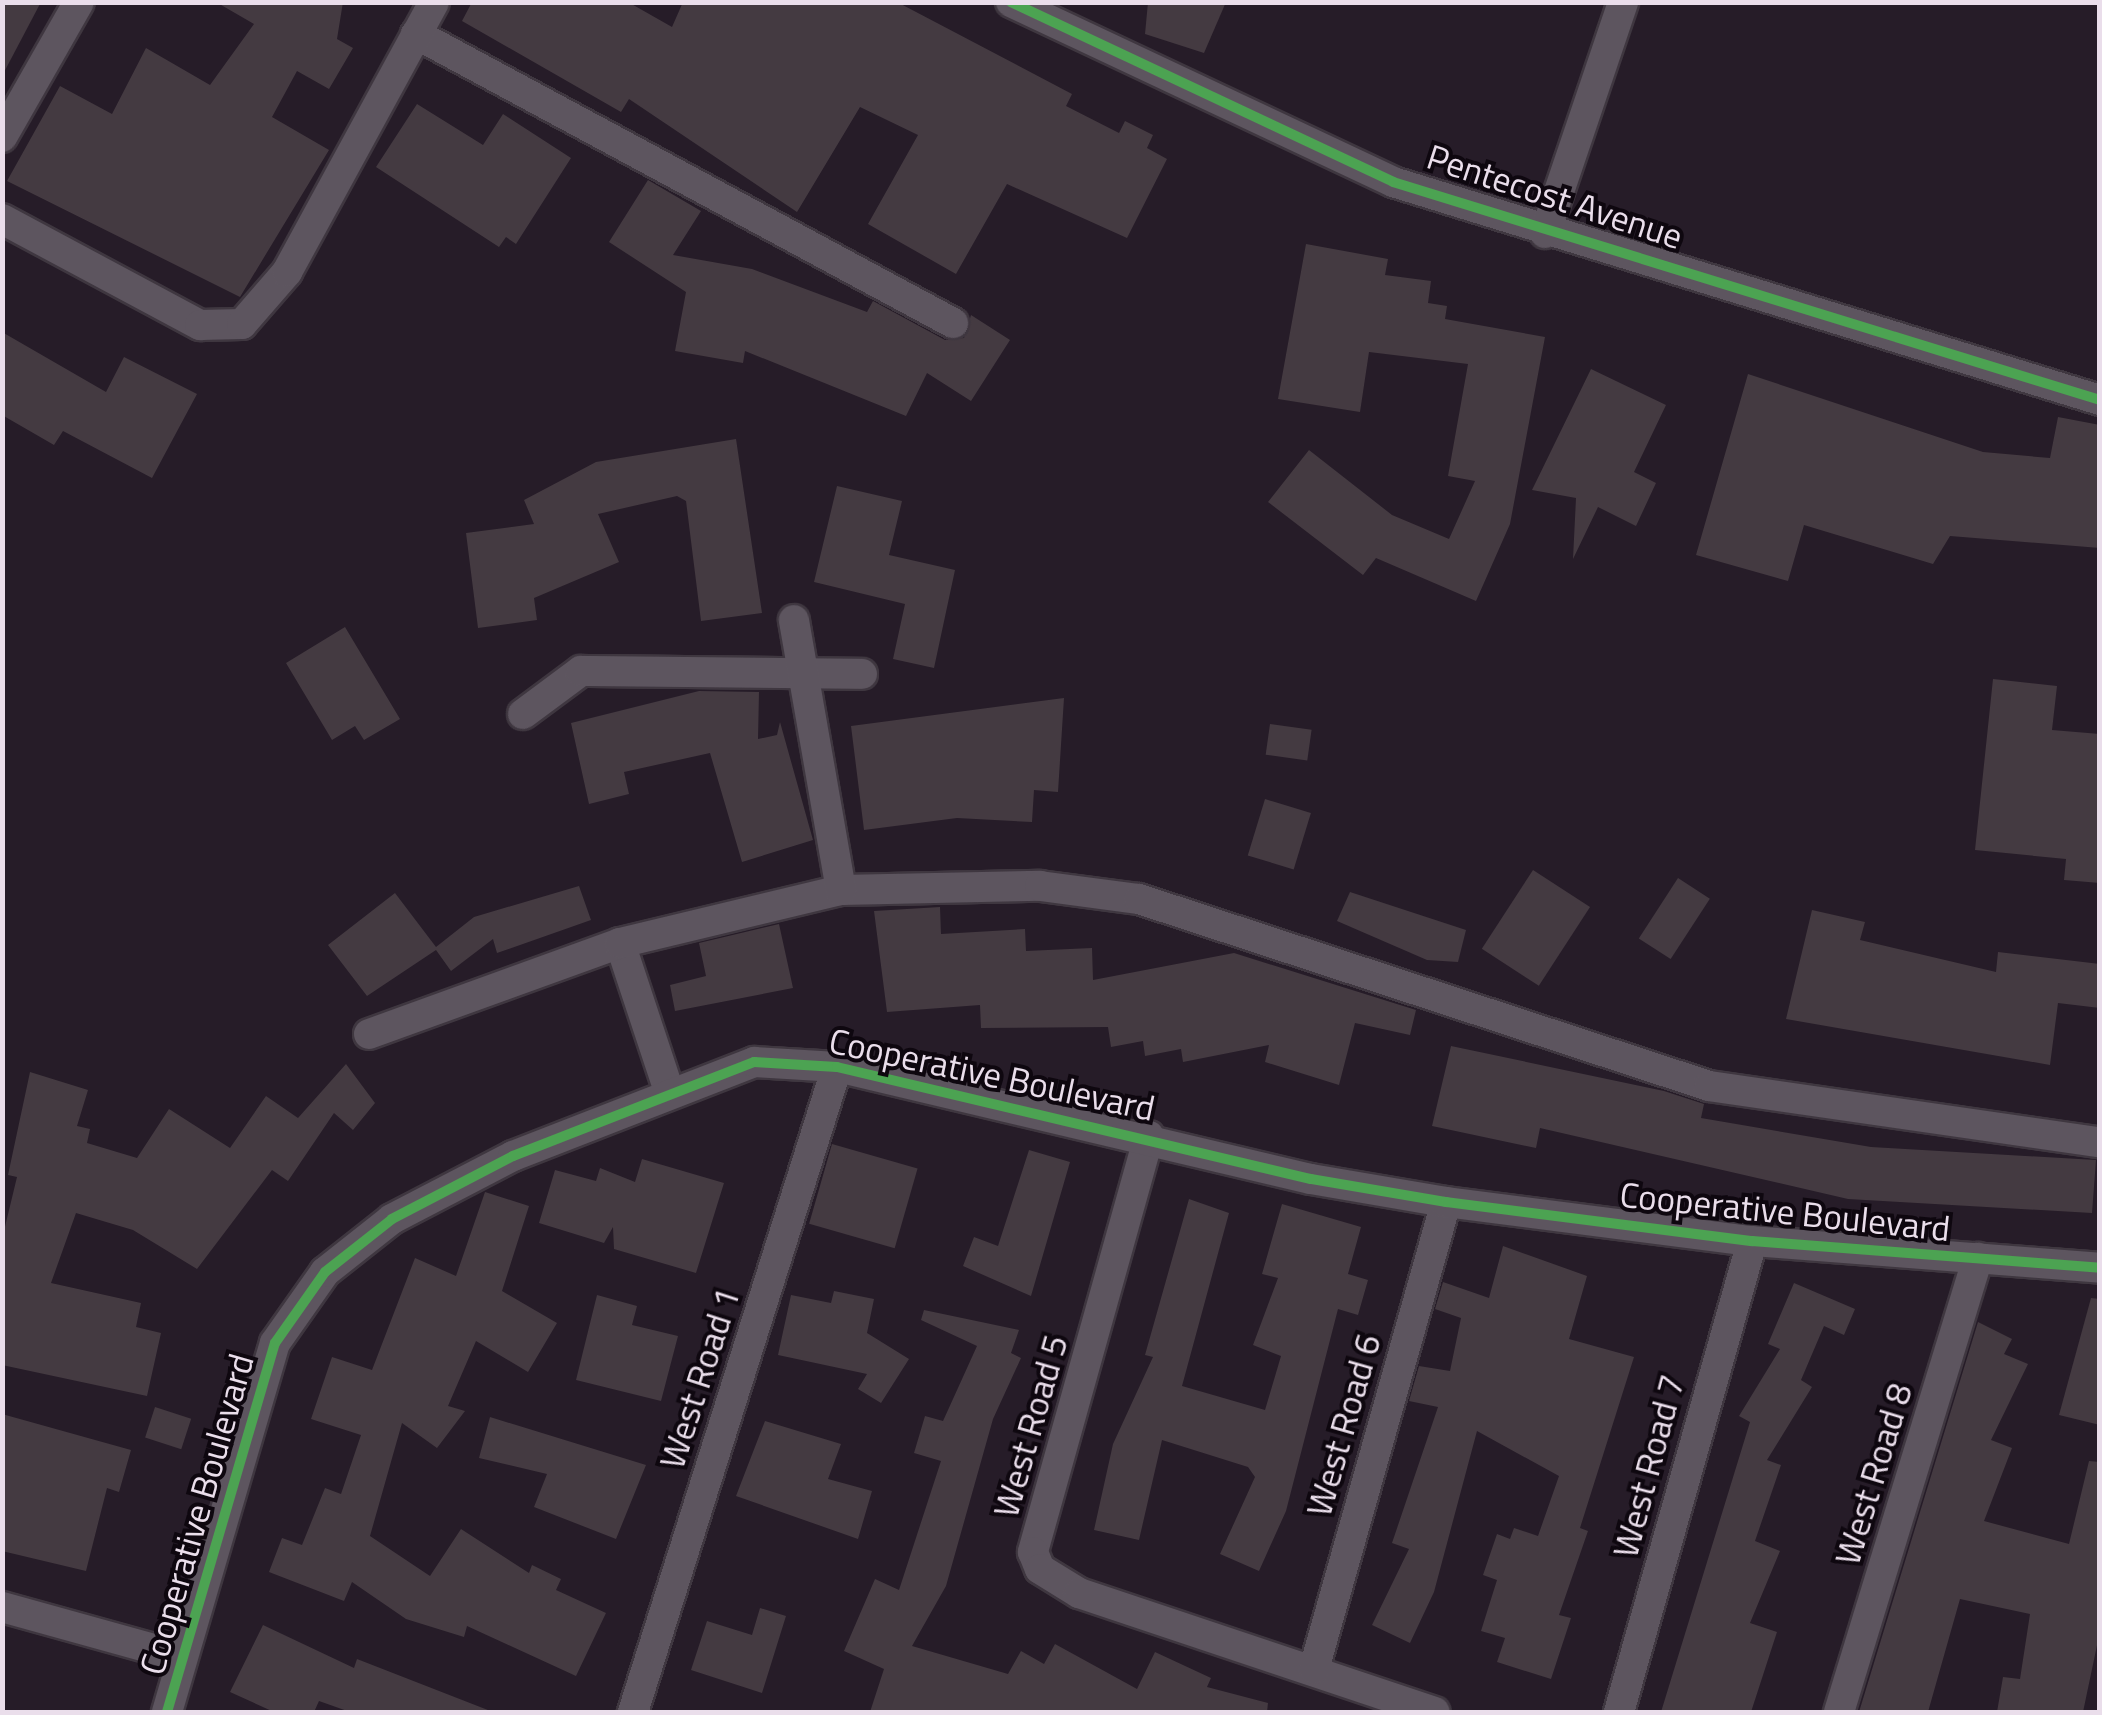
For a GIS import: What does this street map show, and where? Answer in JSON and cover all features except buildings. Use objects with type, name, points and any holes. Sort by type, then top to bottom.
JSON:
[{"type":"street","points":[[2,136],[79,2]]},
{"type":"street","points":[[2,219],[200,324],[242,324],[286,272],[434,2]]},
{"type":"street","name":"Pentecost Avenue","points":[[1011,2],[1322,154],[1545,233],[2100,400]]},
{"type":"street","points":[[1545,233],[1622,2]]},
{"type":"street","points":[[416,34],[953,324]]},
{"type":"street","points":[[794,620],[810,679],[841,890]]},
{"type":"street","points":[[523,714],[555,682],[581,671],[810,679],[862,674]]},
{"type":"street","points":[[369,1034],[620,943],[841,890],[1040,886],[1140,899],[1709,1086],[2100,1142]]},
{"type":"street","points":[[620,943],[669,1091]]},
{"type":"street","name":"Cooperative Boulevard","points":[[167,1712],[275,1344],[325,1272],[392,1219],[669,1091],[754,1062],[837,1067],[1148,1136],[1311,1179],[1446,1202],[1752,1241],[2100,1268]]},
{"type":"street","name":"West Road 1","points":[[633,1712],[837,1067]]},
{"type":"street","name":"West Road 5","points":[[1148,1136],[1033,1552],[1058,1584],[1314,1668]]},
{"type":"street","name":"West Road 6","points":[[1314,1668],[1446,1202]]},
{"type":"street","name":"West Road 7","points":[[1619,1712],[1752,1241]]},
{"type":"street","name":"West Road 8","points":[[1839,1712],[1978,1258]]},
{"type":"street","points":[[2,1607],[182,1658]]},
{"type":"street","points":[[1314,1668],[1436,1712]]},
{"type":"cycle path","points":[[1011,2],[1393,182],[2100,400]]},
{"type":"cycle path","points":[[167,1712],[275,1343],[325,1272],[392,1219],[513,1156],[754,1062],[837,1067],[1311,1179],[1446,1202],[1752,1241],[2100,1268]]}]
